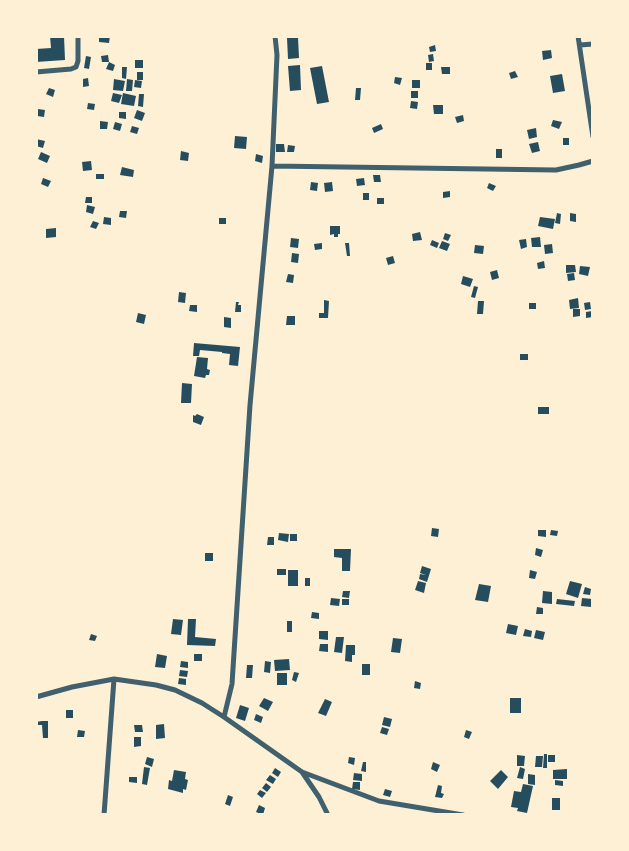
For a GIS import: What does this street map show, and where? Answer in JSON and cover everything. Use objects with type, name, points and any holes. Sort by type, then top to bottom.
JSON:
[{"type":"street","points":[[36,72],[76,67],[78,61],[78,36]]},
{"type":"street","points":[[224,717],[232,684],[250,405],[272,166],[277,55],[275,36]]},
{"type":"street","points":[[578,36],[593,137]]},
{"type":"street","points":[[580,46],[593,44]]},
{"type":"street","points":[[272,166],[556,170],[579,166],[593,161]]},
{"type":"street","points":[[104,815],[114,679]]},
{"type":"street","points":[[36,698],[72,687],[114,679],[156,685],[175,690],[202,703],[224,717],[302,772],[379,801],[463,815]]},
{"type":"street","points":[[302,772],[319,797],[328,815]]},
{"type":"building","points":[[50,36],[64,36],[65,60],[36,62],[36,49],[51,48]]},
{"type":"building","points":[[99,36],[110,36],[109,43],[99,42]]},
{"type":"building","points":[[298,37],[299,58],[288,59],[287,38]]},
{"type":"building","points":[[435,45],[436,51],[430,52],[429,47]]},
{"type":"building","points":[[551,50],[552,58],[543,60],[542,51]]},
{"type":"building","points":[[433,54],[434,61],[429,62],[428,55]]},
{"type":"building","points":[[108,55],[109,62],[102,62],[101,56]]},
{"type":"building","points":[[86,56],[91,57],[89,69],[84,68]]},
{"type":"building","points":[[135,60],[143,60],[143,68],[135,68]]},
{"type":"building","points":[[109,62],[115,65],[113,71],[106,69]]},
{"type":"building","points":[[426,63],[432,63],[432,70],[426,70]]},
{"type":"building","points":[[300,65],[301,90],[290,91],[288,66]]},
{"type":"building","points":[[322,66],[329,102],[317,104],[310,68]]},
{"type":"building","points":[[122,67],[127,67],[126,79],[122,78]]},
{"type":"building","points":[[441,67],[450,67],[450,74],[442,74]]},
{"type":"building","points":[[515,71],[518,77],[511,79],[509,73]]},
{"type":"building","points":[[137,72],[143,72],[143,80],[137,80]]},
{"type":"building","points":[[562,74],[565,91],[553,93],[550,76]]},
{"type":"building","points":[[395,77],[402,78],[400,85],[394,83]]},
{"type":"building","points":[[88,78],[89,86],[83,87],[83,79]]},
{"type":"building","points":[[114,79],[125,81],[123,91],[113,90]]},
{"type":"building","points":[[127,79],[133,80],[132,91],[126,91]]},
{"type":"building","points":[[135,80],[142,81],[141,88],[134,87]]},
{"type":"building","points":[[412,80],[420,80],[420,88],[412,88]]},
{"type":"building","points":[[49,88],[55,90],[53,97],[46,94]]},
{"type":"building","points":[[356,88],[361,88],[360,100],[355,100]]},
{"type":"building","points":[[411,91],[418,91],[418,98],[411,98]]},
{"type":"building","points":[[113,93],[122,95],[119,103],[111,101]]},
{"type":"building","points":[[123,93],[136,96],[134,106],[121,104]]},
{"type":"building","points":[[139,94],[144,94],[143,107],[138,106]]},
{"type":"building","points":[[411,101],[418,102],[417,109],[410,108]]},
{"type":"building","points":[[88,103],[95,104],[94,110],[87,109]]},
{"type":"building","points":[[433,105],[443,105],[443,114],[434,114]]},
{"type":"building","points":[[38,109],[45,110],[44,117],[37,116]]},
{"type":"building","points":[[137,110],[145,113],[142,121],[134,118]]},
{"type":"building","points":[[119,112],[126,112],[126,119],[119,118]]},
{"type":"building","points":[[463,115],[464,121],[457,123],[455,117]]},
{"type":"building","points":[[553,120],[562,122],[559,129],[551,126]]},
{"type":"building","points":[[100,121],[108,122],[107,129],[100,129]]},
{"type":"building","points":[[115,122],[122,124],[120,131],[113,129]]},
{"type":"building","points":[[381,124],[383,129],[374,133],[372,128]]},
{"type":"building","points":[[132,126],[139,128],[137,134],[130,132]]},
{"type":"building","points":[[536,128],[537,137],[529,139],[527,130]]},
{"type":"building","points":[[235,136],[247,137],[246,149],[234,148]]},
{"type":"building","points":[[563,138],[569,138],[569,145],[563,145]]},
{"type":"building","points":[[36,139],[45,141],[43,148],[36,146]]},
{"type":"building","points":[[538,142],[540,151],[532,153],[529,144]]},
{"type":"building","points":[[276,144],[284,144],[285,152],[276,152]]},
{"type":"building","points":[[288,145],[295,146],[294,152],[287,152]]},
{"type":"building","points":[[496,149],[502,149],[502,158],[496,158]]},
{"type":"building","points":[[181,151],[189,153],[188,161],[180,160]]},
{"type":"building","points":[[41,152],[50,156],[47,163],[38,159]]},
{"type":"building","points":[[256,154],[263,156],[262,163],[255,161]]},
{"type":"building","points":[[91,161],[92,170],[83,171],[82,162]]},
{"type":"building","points":[[122,167],[134,170],[133,177],[120,175]]},
{"type":"building","points":[[96,174],[104,174],[104,179],[96,179]]},
{"type":"building","points":[[373,175],[380,175],[381,182],[374,182]]},
{"type":"building","points":[[43,178],[51,181],[48,187],[41,184]]},
{"type":"building","points":[[364,178],[365,185],[357,186],[356,179]]},
{"type":"building","points":[[311,182],[318,183],[317,191],[310,190]]},
{"type":"building","points":[[332,182],[333,191],[325,192],[324,183]]},
{"type":"building","points":[[489,183],[496,186],[493,191],[487,188]]},
{"type":"building","points":[[450,191],[450,197],[443,198],[443,192]]},
{"type":"building","points":[[363,193],[369,193],[369,200],[363,200]]},
{"type":"building","points":[[86,197],[92,197],[92,203],[85,203]]},
{"type":"building","points":[[377,198],[384,198],[384,204],[377,204]]},
{"type":"building","points":[[87,205],[95,207],[93,214],[86,212]]},
{"type":"building","points":[[120,211],[127,211],[126,218],[119,217]]},
{"type":"building","points":[[557,213],[561,214],[560,224],[555,223]]},
{"type":"building","points":[[570,213],[576,214],[576,222],[570,221]]},
{"type":"building","points":[[104,217],[111,218],[111,225],[103,224]]},
{"type":"building","points":[[540,217],[555,219],[553,229],[538,226]]},
{"type":"building","points":[[219,218],[226,218],[226,224],[219,224]]},
{"type":"building","points":[[93,221],[99,223],[96,229],[90,227]]},
{"type":"building","points":[[330,226],[340,226],[338,237],[334,237],[334,234],[330,235]]},
{"type":"building","points":[[56,228],[56,237],[46,238],[46,229]]},
{"type":"building","points":[[420,232],[422,240],[413,241],[412,234]]},
{"type":"building","points":[[445,233],[451,235],[448,241],[443,239]]},
{"type":"building","points":[[540,237],[541,247],[532,247],[531,238]]},
{"type":"building","points":[[291,238],[299,239],[298,248],[290,247]]},
{"type":"building","points":[[526,239],[527,247],[521,249],[519,240]]},
{"type":"building","points":[[432,240],[439,243],[437,248],[430,245]]},
{"type":"building","points":[[442,241],[450,244],[447,251],[439,248]]},
{"type":"building","points":[[322,243],[322,249],[315,250],[314,244]]},
{"type":"building","points":[[345,243],[349,243],[350,256],[347,256]]},
{"type":"building","points":[[552,244],[553,253],[545,254],[544,245]]},
{"type":"building","points":[[475,245],[484,246],[483,254],[474,253]]},
{"type":"building","points":[[292,253],[299,254],[298,263],[291,262]]},
{"type":"building","points":[[393,256],[395,263],[388,265],[386,258]]},
{"type":"building","points":[[544,261],[545,268],[538,269],[537,263]]},
{"type":"building","points":[[566,265],[575,265],[576,272],[566,273]]},
{"type":"building","points":[[580,266],[590,267],[588,276],[579,274]]},
{"type":"building","points":[[497,270],[499,278],[492,280],[490,272]]},
{"type":"building","points":[[574,273],[575,280],[568,281],[567,274]]},
{"type":"building","points":[[288,274],[294,275],[293,283],[286,282]]},
{"type":"building","points":[[463,276],[473,279],[470,287],[461,284]]},
{"type":"building","points":[[474,286],[478,287],[475,298],[471,297]]},
{"type":"building","points":[[179,292],[186,293],[185,303],[178,302]]},
{"type":"building","points":[[578,298],[579,308],[570,309],[569,300]]},
{"type":"building","points":[[324,300],[329,301],[328,318],[319,318],[319,313],[324,313]]},
{"type":"building","points":[[478,301],[484,301],[483,314],[477,314]]},
{"type":"building","points":[[236,302],[239,302],[238,305],[241,305],[241,312],[235,312]]},
{"type":"building","points":[[590,302],[591,309],[585,310],[584,303]]},
{"type":"building","points":[[529,303],[536,303],[536,309],[529,309]]},
{"type":"building","points":[[190,305],[197,305],[197,312],[189,311]]},
{"type":"building","points":[[573,309],[580,309],[580,316],[573,317]]},
{"type":"building","points":[[592,311],[593,317],[586,318],[586,312]]},
{"type":"building","points":[[138,313],[146,315],[144,324],[136,322]]},
{"type":"building","points":[[287,316],[295,316],[295,325],[286,325]]},
{"type":"building","points":[[224,317],[231,318],[231,328],[224,327]]},
{"type":"building","points":[[194,343],[240,347],[238,366],[229,365],[230,354],[222,352],[200,350],[199,356],[193,356]]},
{"type":"building","points":[[520,354],[528,354],[528,360],[520,360]]},
{"type":"building","points":[[197,357],[208,358],[207,369],[210,370],[209,375],[206,375],[205,378],[194,376]]},
{"type":"building","points":[[182,383],[192,384],[191,403],[181,403]]},
{"type":"building","points":[[538,407],[549,407],[549,414],[538,414]]},
{"type":"building","points":[[197,414],[204,417],[201,425],[193,422],[193,415]]},
{"type":"building","points":[[432,528],[439,529],[438,537],[431,536]]},
{"type":"building","points":[[538,530],[546,530],[546,537],[538,536]]},
{"type":"building","points":[[551,530],[558,531],[557,536],[550,535]]},
{"type":"building","points":[[279,533],[289,534],[288,542],[278,540]]},
{"type":"building","points":[[290,534],[297,534],[297,541],[290,541]]},
{"type":"building","points":[[268,537],[274,537],[274,545],[267,545]]},
{"type":"building","points":[[536,548],[543,550],[541,557],[535,555]]},
{"type":"building","points":[[334,549],[351,549],[350,571],[342,571],[342,558],[334,557]]},
{"type":"building","points":[[205,553],[213,553],[213,561],[205,561]]},
{"type":"building","points":[[422,566],[431,569],[427,582],[419,579],[420,574],[426,575],[420,573]]},
{"type":"building","points":[[277,569],[286,569],[286,575],[277,575]]},
{"type":"building","points":[[288,570],[298,570],[298,586],[288,586]]},
{"type":"building","points":[[530,570],[537,572],[535,579],[529,578]]},
{"type":"building","points":[[305,578],[310,578],[310,586],[305,586]]},
{"type":"building","points":[[418,581],[426,583],[424,593],[415,590]]},
{"type":"building","points":[[570,581],[582,584],[578,598],[566,594]]},
{"type":"building","points":[[479,584],[491,586],[488,602],[475,600]]},
{"type":"building","points":[[585,587],[591,589],[590,595],[583,594]]},
{"type":"building","points":[[343,591],[350,591],[349,598],[342,597]]},
{"type":"building","points":[[543,591],[552,592],[552,604],[542,603]]},
{"type":"building","points":[[331,598],[340,599],[339,606],[330,605]]},
{"type":"building","points":[[582,598],[592,599],[591,607],[581,606]]},
{"type":"building","points":[[342,599],[349,599],[349,605],[342,605]]},
{"type":"building","points":[[557,599],[575,601],[574,606],[556,604]]},
{"type":"building","points":[[537,607],[543,608],[543,614],[536,614]]},
{"type":"building","points":[[312,612],[319,613],[319,619],[311,618]]},
{"type":"building","points":[[173,619],[183,620],[181,635],[171,634]]},
{"type":"building","points":[[188,619],[196,619],[195,637],[216,639],[215,646],[187,645]]},
{"type":"building","points":[[287,621],[292,621],[292,632],[287,632]]},
{"type":"building","points":[[508,624],[518,626],[516,635],[506,633]]},
{"type":"building","points":[[525,629],[532,631],[531,637],[523,636]]},
{"type":"building","points":[[536,630],[545,632],[543,640],[534,638]]},
{"type":"building","points":[[319,631],[328,631],[328,640],[319,639]]},
{"type":"building","points":[[91,634],[97,636],[95,641],[89,640]]},
{"type":"building","points":[[336,637],[344,637],[342,653],[334,652]]},
{"type":"building","points":[[393,638],[402,639],[400,653],[391,652]]},
{"type":"building","points":[[320,644],[328,644],[328,652],[319,651]]},
{"type":"building","points":[[346,645],[355,645],[355,655],[352,655],[352,662],[345,661]]},
{"type":"building","points":[[157,654],[167,656],[165,668],[155,667]]},
{"type":"building","points":[[194,654],[202,654],[202,661],[194,661]]},
{"type":"building","points":[[289,659],[290,670],[275,671],[274,660]]},
{"type":"building","points":[[181,661],[188,662],[188,668],[180,667]]},
{"type":"building","points":[[265,661],[271,662],[270,673],[264,672]]},
{"type":"building","points":[[362,664],[370,664],[370,675],[362,675]]},
{"type":"building","points":[[247,665],[253,665],[252,678],[246,678]]},
{"type":"building","points":[[180,670],[188,671],[187,677],[179,676]]},
{"type":"building","points":[[294,672],[299,673],[296,682],[292,680]]},
{"type":"building","points":[[277,673],[287,673],[287,685],[277,685]]},
{"type":"building","points":[[179,678],[186,679],[186,685],[178,684]]},
{"type":"building","points":[[415,681],[421,683],[420,689],[414,688]]},
{"type":"building","points":[[264,698],[273,702],[268,711],[259,706]]},
{"type":"building","points":[[510,698],[521,698],[521,713],[510,713]]},
{"type":"building","points":[[325,699],[332,702],[326,716],[318,713]]},
{"type":"building","points":[[240,705],[249,708],[245,721],[236,718]]},
{"type":"building","points":[[66,710],[73,710],[73,718],[66,718]]},
{"type":"building","points":[[256,714],[263,717],[261,723],[254,720]]},
{"type":"building","points":[[384,717],[392,719],[390,727],[382,725]]},
{"type":"building","points":[[48,721],[48,738],[43,738],[42,725],[36,725],[36,722]]},
{"type":"building","points":[[164,724],[165,738],[156,739],[156,725]]},
{"type":"building","points":[[134,725],[142,725],[143,732],[135,732]]},
{"type":"building","points":[[382,727],[389,729],[387,735],[380,733]]},
{"type":"building","points":[[78,730],[85,731],[84,737],[77,737]]},
{"type":"building","points":[[466,730],[472,732],[469,739],[464,737]]},
{"type":"building","points":[[134,737],[141,737],[141,746],[134,747]]},
{"type":"building","points":[[544,754],[547,754],[547,768],[543,768]]},
{"type":"building","points":[[517,755],[525,756],[524,766],[517,766]]},
{"type":"building","points":[[548,755],[555,755],[555,762],[548,762]]},
{"type":"building","points":[[536,756],[543,756],[542,767],[535,767]]},
{"type":"building","points":[[147,757],[154,759],[152,767],[145,764]]},
{"type":"building","points":[[349,757],[355,758],[354,765],[348,763]]},
{"type":"building","points":[[363,762],[366,762],[366,772],[361,771]]},
{"type":"building","points":[[433,762],[440,765],[437,772],[431,769]]},
{"type":"building","points":[[144,767],[150,768],[147,785],[142,784]]},
{"type":"building","points":[[520,767],[525,769],[523,779],[517,778]]},
{"type":"building","points":[[275,768],[281,772],[278,777],[272,773]]},
{"type":"building","points":[[567,769],[567,779],[553,779],[553,770]]},
{"type":"building","points":[[174,770],[186,772],[185,779],[188,780],[186,790],[183,789],[183,793],[168,789],[169,780],[172,781]]},
{"type":"building","points":[[501,770],[508,777],[498,789],[490,781]]},
{"type":"building","points":[[354,773],[362,774],[362,781],[353,780]]},
{"type":"building","points":[[528,774],[535,775],[535,785],[528,784]]},
{"type":"building","points":[[270,775],[276,779],[273,784],[266,780]]},
{"type":"building","points":[[129,777],[137,777],[137,783],[129,782]]},
{"type":"building","points":[[555,780],[563,781],[563,786],[555,785]]},
{"type":"building","points":[[353,782],[360,782],[360,790],[352,789]]},
{"type":"building","points":[[266,783],[271,787],[267,792],[262,788]]},
{"type":"building","points":[[523,784],[533,786],[527,813],[517,811],[518,808],[511,807],[514,791],[521,792]]},
{"type":"building","points":[[438,785],[442,786],[441,793],[444,794],[442,798],[435,797]]},
{"type":"building","points":[[385,789],[392,791],[390,797],[383,795]]},
{"type":"building","points":[[260,790],[266,793],[262,798],[257,794]]},
{"type":"building","points":[[228,795],[233,797],[230,806],[225,804]]},
{"type":"building","points":[[552,798],[560,798],[560,810],[552,810]]},
{"type":"building","points":[[259,805],[265,808],[263,815],[256,812]]}]
